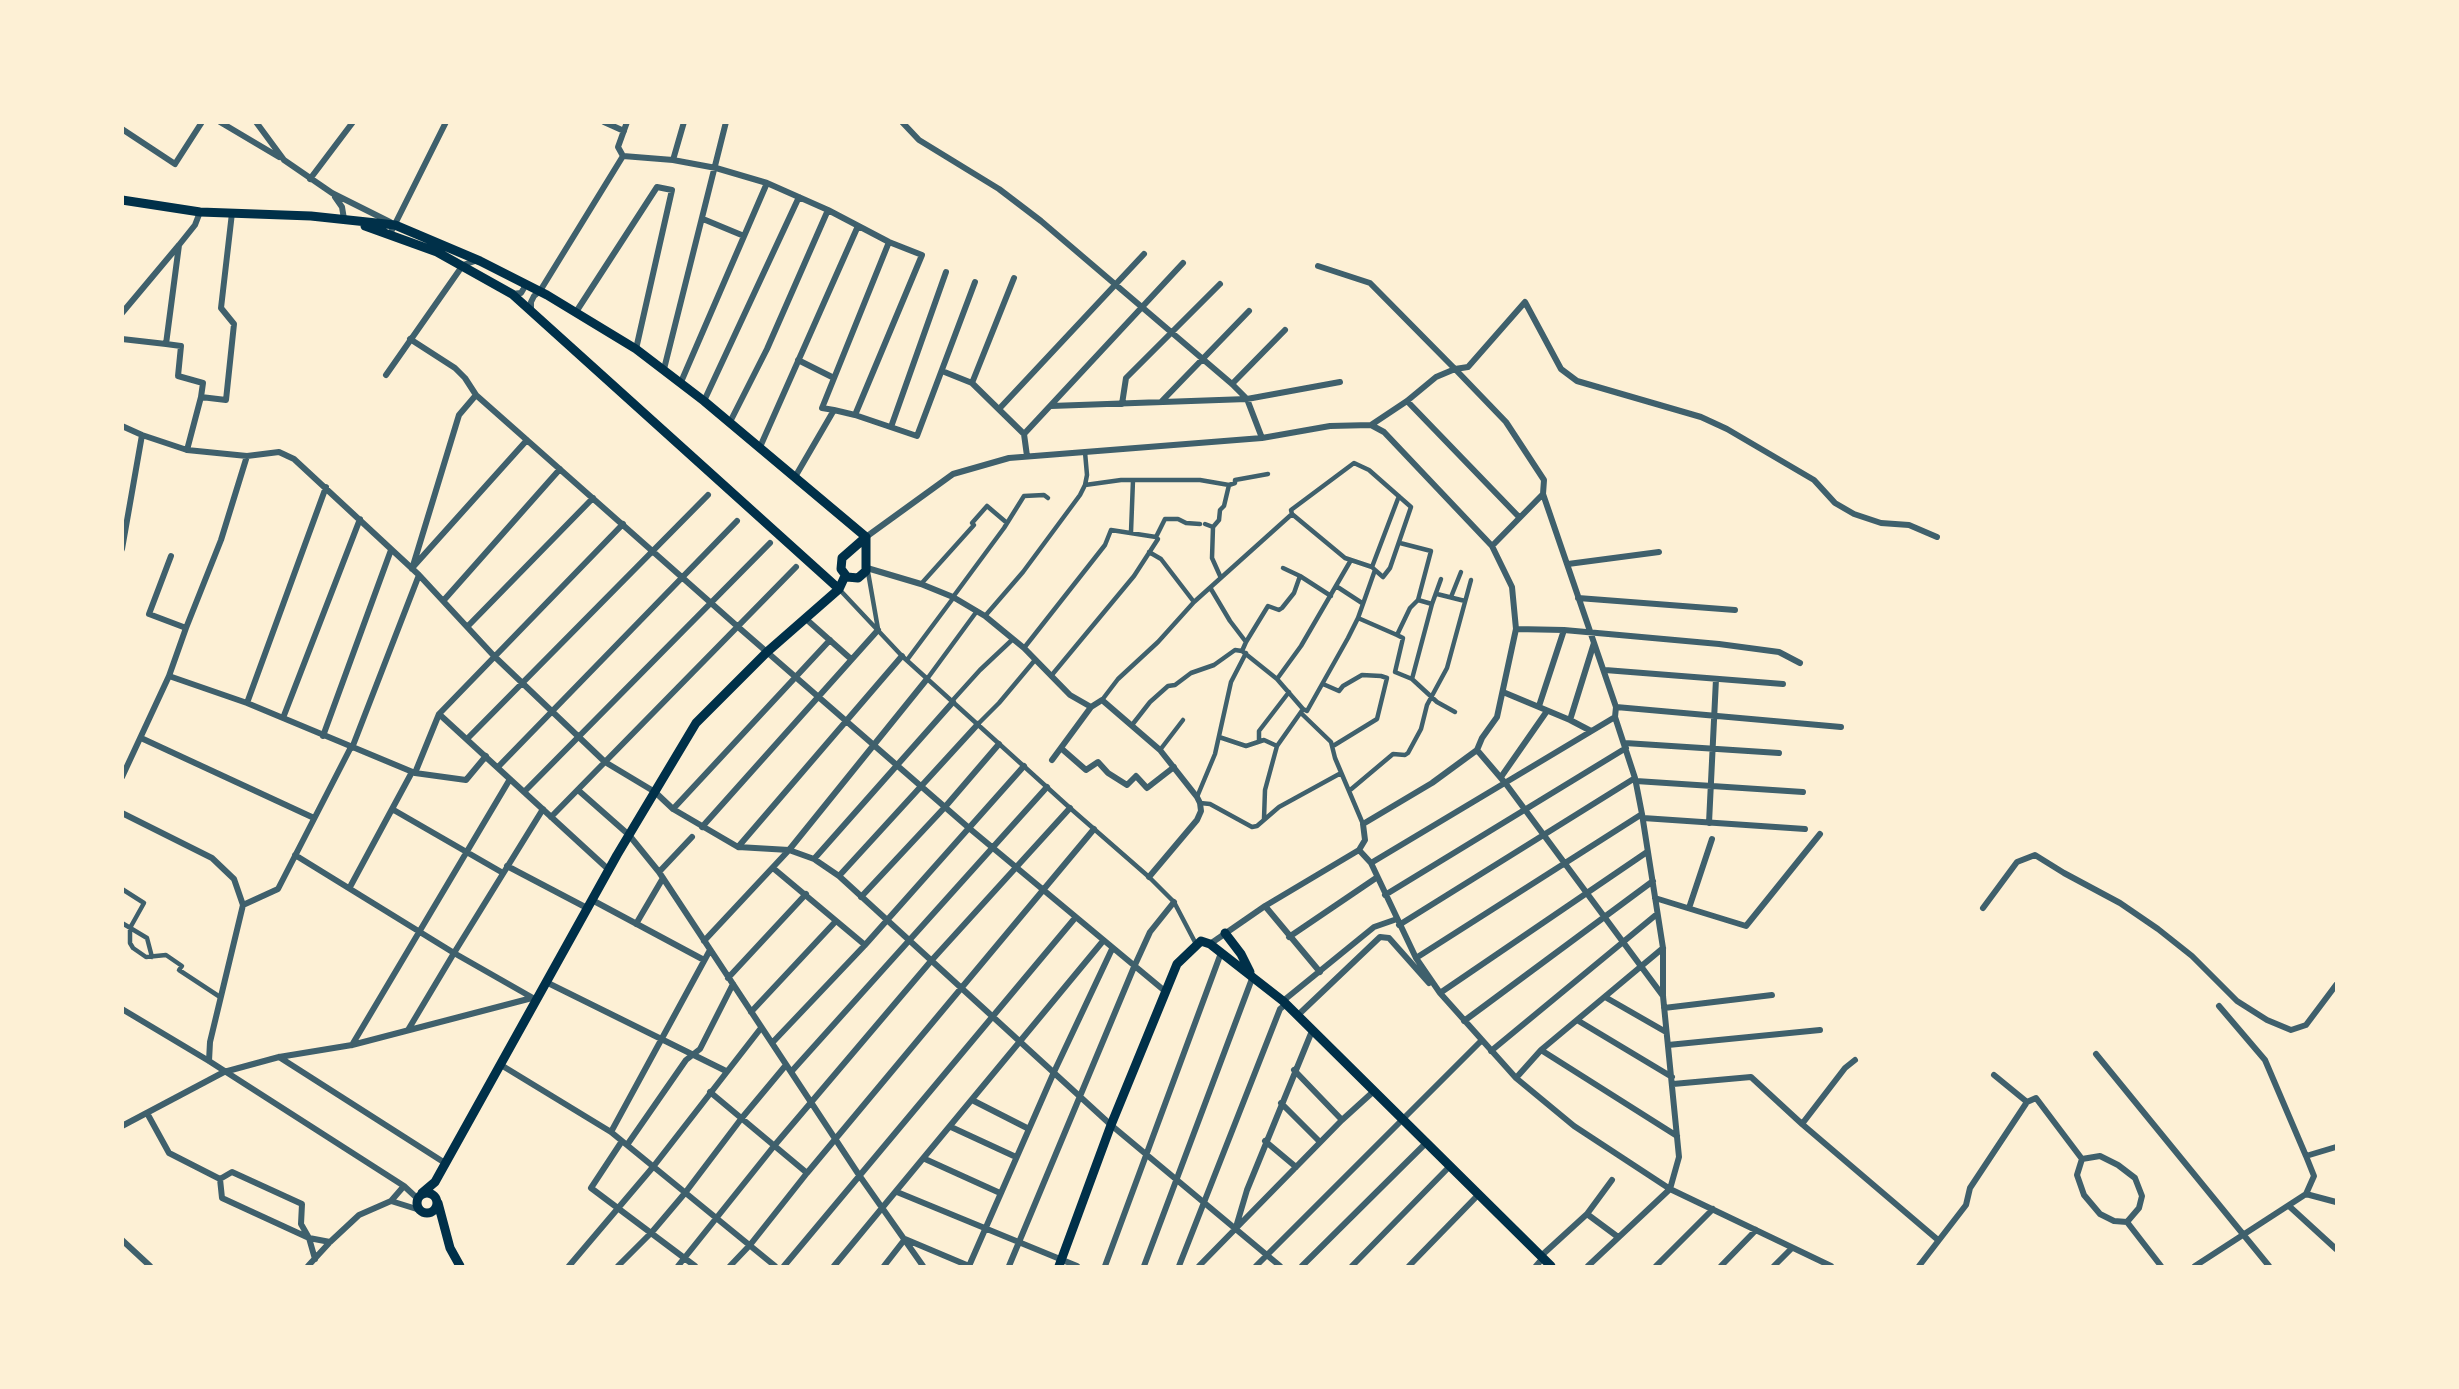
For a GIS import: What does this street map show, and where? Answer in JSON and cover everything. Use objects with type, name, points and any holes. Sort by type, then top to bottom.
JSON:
[{"type":"main road","points":[[122,200],[200,212],[344,219],[392,229],[481,261],[524,282],[636,349],[664,369],[866,537],[865,573],[858,578],[843,574],[825,578]]},
{"type":"main road","points":[[392,229],[516,293],[531,310],[839,589]]},
{"type":"main road","points":[[422,1204],[502,1065],[534,999],[696,723],[768,652],[839,589],[843,574],[841,561],[866,537]]},
{"type":"main road","points":[[848,553],[859,553],[867,565]]},
{"type":"main road","points":[[1225,933],[1241,954],[1252,976]]},
{"type":"main road","points":[[1060,1264],[1111,1125],[1177,964],[1201,941],[1210,944],[1284,1003],[1551,1266]]},
{"type":"main road","points":[[422,1204],[431,1194],[438,1203],[442,1223],[460,1266]]},
{"type":"main road","points":[[422,1204],[435,1210],[438,1203]]},
{"type":"main road","points":[[422,1204],[442,1223]]},
{"type":"street","points":[[122,129],[174,164],[202,122]]},
{"type":"street","points":[[220,122],[392,229],[446,122]]},
{"type":"street","points":[[256,122],[284,160]]},
{"type":"street","points":[[310,179],[353,122]]},
{"type":"street","points":[[604,122],[624,131]]},
{"type":"street","points":[[624,156],[618,147],[627,122]]},
{"type":"street","points":[[674,160],[684,122]]},
{"type":"street","points":[[664,369],[726,122]]},
{"type":"street","points":[[902,122],[919,140],[999,189],[1232,384],[1247,400],[1262,438]]},
{"type":"street","points":[[624,156],[674,160],[716,168],[767,183],[828,210],[889,242],[922,255],[855,415]]},
{"type":"street","points":[[531,310],[531,302],[624,156]]},
{"type":"street","points":[[681,382],[767,183]]},
{"type":"street","points":[[576,312],[657,187],[671,190],[636,349]]},
{"type":"street","points":[[332,192],[342,207],[344,219]]},
{"type":"street","points":[[705,401],[799,197]]},
{"type":"street","points":[[730,422],[767,349],[828,210]]},
{"type":"street","points":[[122,313],[195,225],[200,212]]},
{"type":"street","points":[[201,397],[226,400],[234,324],[221,308],[232,213]]},
{"type":"street","points":[[703,219],[744,236]]},
{"type":"street","points":[[760,447],[858,226]]},
{"type":"street","points":[[889,242],[822,408],[855,415],[917,436],[975,282]]},
{"type":"street","points":[[166,344],[179,245]]},
{"type":"street","points":[[999,410],[1144,254]]},
{"type":"street","points":[[386,375],[463,265],[470,261],[481,261]]},
{"type":"street","points":[[1024,433],[1183,263]]},
{"type":"street","points":[[1318,266],[1370,283],[1506,422],[1544,481],[1544,494],[1616,707],[1615,717],[1635,779],[1656,898],[1663,948],[1663,996],[1679,1157],[1670,1189],[1588,1266]]},
{"type":"street","points":[[891,427],[946,272]]},
{"type":"street","points":[[972,383],[1014,278]]},
{"type":"street","points":[[516,293],[524,282]]},
{"type":"street","points":[[1122,404],[1126,378],[1220,284]]},
{"type":"street","points":[[516,293],[540,291]]},
{"type":"street","points":[[1371,425],[1436,377],[1454,369],[1468,367],[1525,302],[1561,369],[1577,381],[1701,417],[1727,429],[1814,480],[1835,503],[1854,514],[1881,523],[1909,525],[1937,537]]},
{"type":"street","points":[[1161,402],[1249,310]]},
{"type":"street","points":[[1232,384],[1285,330]]},
{"type":"street","points":[[122,339],[181,346],[178,376],[203,383],[187,450]]},
{"type":"street","points":[[410,339],[455,368],[476,395],[737,626],[992,849],[1166,992]]},
{"type":"street","points":[[798,360],[834,378]]},
{"type":"street","points":[[942,371],[972,383],[1024,433],[1027,456]]},
{"type":"street","points":[[1051,406],[1247,400],[1340,382]]},
{"type":"street","points":[[412,569],[459,415],[476,395]]},
{"type":"street","points":[[1407,401],[1519,517]]},
{"type":"street","points":[[795,477],[834,410]]},
{"type":"street","points":[[866,537],[953,474],[1009,458],[1262,438],[1330,426],[1371,425],[1384,432],[1492,546],[1512,587],[1516,629],[1497,717],[1477,750],[1432,783],[1363,824]]},
{"type":"street","points":[[122,426],[187,450],[247,456],[279,452],[294,459],[419,575],[495,656],[605,762],[655,792],[673,809],[738,847],[789,850],[814,859],[839,876],[1111,1125],[1280,1266]]},
{"type":"street","points":[[122,549],[142,435]]},
{"type":"street","points":[[412,569],[527,440]]},
{"type":"street","points":[[985,616],[1030,562],[1085,485],[1087,475],[1084,451]]},
{"type":"street","points":[[122,777],[169,677],[221,540],[247,456]]},
{"type":"street","points":[[1052,761],[1091,707],[1102,700],[1118,679],[1158,642],[1194,602],[1291,512],[1354,463],[1369,470],[1411,506],[1383,577],[1373,568],[1351,560],[1332,548],[1291,512]]},
{"type":"street","points":[[444,600],[560,469]]},
{"type":"street","points":[[1085,485],[1133,480],[1200,480],[1229,485],[1235,483],[1235,480],[1268,474]]},
{"type":"street","points":[[1131,532],[1133,480]]},
{"type":"street","points":[[1221,579],[1212,558],[1213,527],[1219,520],[1229,485]]},
{"type":"street","points":[[247,703],[326,487]]},
{"type":"street","points":[[1492,546],[1544,494]]},
{"type":"street","points":[[467,739],[708,495]]},
{"type":"street","points":[[738,847],[846,720],[904,658],[953,597],[1024,496],[1044,495],[1048,498]]},
{"type":"street","points":[[1264,820],[1265,790],[1277,746],[1302,711],[1307,711],[1358,618],[1399,496]]},
{"type":"street","points":[[468,626],[593,498]]},
{"type":"street","points":[[921,584],[974,525],[972,523],[987,506],[1007,523]]},
{"type":"street","points":[[283,718],[360,519]]},
{"type":"street","points":[[1051,676],[1120,595],[1158,539],[1156,537],[1165,519],[1178,519],[1186,523],[1213,527]]},
{"type":"street","points":[[498,767],[737,522]]},
{"type":"street","points":[[350,887],[413,772],[439,714],[623,524]]},
{"type":"street","points":[[1024,648],[1105,545],[1111,530],[1156,537]]},
{"type":"street","points":[[1397,635],[1410,608],[1418,600],[1431,551],[1399,542]]},
{"type":"street","points":[[524,792],[770,543]]},
{"type":"street","points":[[323,736],[391,550]]},
{"type":"street","points":[[1149,552],[1161,559],[1194,602]]},
{"type":"street","points":[[1568,564],[1659,552]]},
{"type":"street","points":[[171,556],[149,614],[186,628]]},
{"type":"street","points":[[1277,679],[1301,646],[1351,560]]},
{"type":"street","points":[[878,630],[867,565],[953,597],[985,616],[1014,638],[1070,695],[1091,707]]},
{"type":"street","points":[[551,817],[796,567]]},
{"type":"street","points":[[1283,568],[1331,596]]},
{"type":"street","points":[[1451,597],[1461,572]]},
{"type":"street","points":[[243,905],[278,889],[351,748],[419,575]]},
{"type":"street","points":[[1149,877],[1197,820],[1199,800],[1219,737],[1231,682],[1246,642],[1268,606],[1279,610],[1282,608],[1294,593],[1300,576]]},
{"type":"street","points":[[1412,679],[1441,579]]},
{"type":"street","points":[[1349,791],[1393,754],[1408,753],[1447,668],[1471,580]]},
{"type":"street","points":[[1336,586],[1362,603]]},
{"type":"street","points":[[839,589],[904,658],[1149,877],[1174,902],[1196,944]]},
{"type":"street","points":[[1211,589],[1246,642]]},
{"type":"street","points":[[1437,594],[1465,601]]},
{"type":"street","points":[[1578,597],[1735,610]]},
{"type":"street","points":[[1418,600],[1432,604]]},
{"type":"street","points":[[704,941],[789,850],[927,679],[977,611]]},
{"type":"street","points":[[1358,618],[1403,638],[1395,672]]},
{"type":"street","points":[[806,619],[851,659]]},
{"type":"street","points":[[1516,629],[1564,630],[1719,644],[1779,652],[1800,663]]},
{"type":"street","points":[[702,827],[878,630]]},
{"type":"street","points":[[1539,706],[1564,630]]},
{"type":"street","points":[[814,859],[979,670],[1014,638]]},
{"type":"street","points":[[673,809],[830,640]]},
{"type":"street","points":[[1570,720],[1594,643]]},
{"type":"street","points":[[1132,724],[1150,702],[1168,687],[1191,673],[1214,665],[1235,650],[1244,652],[1277,679],[1333,746],[1335,758],[1363,824],[1365,840],[1359,850],[1265,906],[1210,944]]},
{"type":"street","points":[[839,876],[1035,660]]},
{"type":"street","points":[[1605,670],[1783,684]]},
{"type":"street","points":[[1333,746],[1377,719],[1387,678],[1391,673],[1412,679],[1437,702],[1455,712]]},
{"type":"street","points":[[1323,684],[1339,691],[1362,675],[1387,678]]},
{"type":"street","points":[[169,677],[247,703],[413,772],[466,780],[486,756]]},
{"type":"street","points":[[1709,822],[1716,679]]},
{"type":"street","points":[[1259,741],[1259,731],[1289,692]]},
{"type":"street","points":[[1503,692],[1591,731]]},
{"type":"street","points":[[1102,700],[1160,750],[1199,800],[1247,826],[1258,826],[1279,807],[1341,773]]},
{"type":"street","points":[[1616,707],[1841,727]]},
{"type":"street","points":[[1501,777],[1547,711]]},
{"type":"street","points":[[439,714],[609,870]]},
{"type":"street","points":[[1371,863],[1615,717]]},
{"type":"street","points":[[1160,750],[1184,720]]},
{"type":"street","points":[[1219,737],[1246,746],[1264,740],[1277,746]]},
{"type":"street","points":[[141,738],[314,818]]},
{"type":"street","points":[[861,897],[999,744]]},
{"type":"street","points":[[1385,895],[1625,746],[1779,753]]},
{"type":"street","points":[[1062,750],[1086,770],[1098,762],[1108,773],[1127,785],[1136,776],[1147,788],[1174,767]]},
{"type":"street","points":[[1477,750],[1501,777],[1663,996]]},
{"type":"street","points":[[772,1043],[865,945],[1024,766]]},
{"type":"street","points":[[352,1045],[510,779]]},
{"type":"street","points":[[1179,1266],[1280,1009],[1374,927],[1398,922],[1635,779],[1803,792]]},
{"type":"street","points":[[791,1072],[1047,788]]},
{"type":"street","points":[[578,790],[629,835],[661,875],[859,1175],[923,1266]]},
{"type":"street","points":[[678,1266],[774,1146],[931,961],[1070,808]]},
{"type":"street","points":[[392,809],[465,852],[636,924],[704,960]]},
{"type":"street","points":[[408,1030],[543,809]]},
{"type":"street","points":[[122,813],[212,859],[234,879],[243,905],[210,1042],[209,1062]]},
{"type":"street","points":[[1416,958],[1642,816],[1805,829]]},
{"type":"street","points":[[730,1266],[1094,829]]},
{"type":"street","points":[[1656,898],[1746,926],[1819,834]]},
{"type":"street","points":[[636,924],[661,875],[692,837]]},
{"type":"street","points":[[1689,908],[1712,839]]},
{"type":"street","points":[[1359,850],[1371,863],[1416,958],[1440,993],[1482,1042]]},
{"type":"street","points":[[1440,993],[1647,852]]},
{"type":"street","points":[[295,855],[534,999]]},
{"type":"street","points":[[1983,908],[2017,862],[2035,855],[2120,903],[2158,929],[2192,956],[2237,1001],[2267,1020],[2291,1030],[2306,1024],[2336,985]]},
{"type":"street","points":[[773,867],[865,945]]},
{"type":"street","points":[[1289,937],[1376,878]]},
{"type":"street","points":[[1464,1021],[1653,881]]},
{"type":"street","points":[[122,889],[144,902],[130,928],[130,943],[133,948],[146,957],[166,955],[181,966],[179,970],[220,997]]},
{"type":"street","points":[[728,978],[806,894]]},
{"type":"street","points":[[1009,1266],[1134,967],[1150,932],[1174,902]]},
{"type":"street","points":[[1265,906],[1320,972]]},
{"type":"street","points":[[1491,1051],[1657,914]]},
{"type":"street","points":[[784,1266],[1075,918]]},
{"type":"street","points":[[751,1012],[836,921]]},
{"type":"street","points":[[122,923],[146,938],[152,957]]},
{"type":"street","points":[[1297,1016],[1380,937],[1389,938],[1516,1078],[1574,1126],[1670,1189],[1831,1266]]},
{"type":"street","points":[[834,1266],[1103,941]]},
{"type":"street","points":[[905,1239],[969,1266],[1112,948]]},
{"type":"street","points":[[1516,1078],[1541,1050],[1663,948]]},
{"type":"street","points":[[611,1132],[709,950]]},
{"type":"street","points":[[1105,1266],[1222,953]]},
{"type":"street","points":[[1144,1266],[1252,976]]},
{"type":"street","points":[[546,982],[726,1071]]},
{"type":"street","points":[[695,1266],[591,1188],[687,1060],[700,1049],[733,984]]},
{"type":"street","points":[[1664,1008],[1772,995]]},
{"type":"street","points":[[1605,997],[1666,1032]]},
{"type":"street","points":[[122,1126],[224,1072],[279,1058],[352,1045],[534,999]]},
{"type":"street","points":[[2195,1266],[2306,1194],[2314,1176],[2266,1060],[2219,1006]]},
{"type":"street","points":[[122,1009],[404,1186],[422,1204]]},
{"type":"street","points":[[1577,1020],[1673,1081],[1751,1077],[1802,1125],[1938,1240]]},
{"type":"street","points":[[569,1266],[653,1167],[761,1028]]},
{"type":"street","points":[[1668,1045],[1820,1030]]},
{"type":"street","points":[[1237,1228],[1247,1189],[1265,1141],[1312,1031]]},
{"type":"street","points":[[1256,1266],[1402,1118],[1482,1042]]},
{"type":"street","points":[[1541,1050],[1677,1136]]},
{"type":"street","points":[[2096,1054],[2269,1266]]},
{"type":"street","points":[[279,1058],[445,1163]]},
{"type":"street","points":[[1802,1125],[1845,1068],[1855,1060]]},
{"type":"street","points":[[502,1065],[611,1132],[775,1266]]},
{"type":"street","points":[[618,1266],[685,1193],[786,1065]]},
{"type":"street","points":[[1294,1070],[1342,1120]]},
{"type":"street","points":[[1994,1075],[2027,1102]]},
{"type":"street","points":[[1199,1266],[1342,1120],[1374,1091]]},
{"type":"street","points":[[710,1092],[807,1173]]},
{"type":"street","points":[[1919,1266],[1966,1206],[1970,1188],[2027,1102],[2036,1098],[2082,1159]]},
{"type":"street","points":[[972,1100],[1029,1129]]},
{"type":"street","points":[[1281,1103],[1320,1142]]},
{"type":"street","points":[[147,1113],[169,1153],[220,1179]]},
{"type":"street","points":[[951,1126],[1016,1157]]},
{"type":"street","points":[[1265,1141],[1296,1167]]},
{"type":"street","points":[[1302,1266],[1426,1143]]},
{"type":"street","points":[[2306,1156],[2336,1147]]},
{"type":"street","points":[[2082,1159],[2100,1156],[2118,1165],[2134,1178],[2142,1196],[2139,1208],[2127,1222]]},
{"type":"street","points":[[925,1159],[1000,1193]]},
{"type":"street","points":[[2082,1159],[2077,1175],[2084,1195],[2100,1214],[2114,1221],[2127,1222],[2161,1266]]},
{"type":"street","points":[[1352,1266],[1450,1166]]},
{"type":"street","points":[[220,1179],[232,1171],[302,1204],[301,1224],[309,1238],[315,1259]]},
{"type":"street","points":[[220,1179],[222,1198],[309,1238],[330,1242]]},
{"type":"street","points":[[1536,1266],[1587,1214],[1612,1180]]},
{"type":"street","points":[[308,1266],[359,1215],[391,1201],[404,1186]]},
{"type":"street","points":[[897,1192],[1018,1243],[1060,1264],[1077,1266]]},
{"type":"street","points":[[1409,1266],[1479,1194]]},
{"type":"street","points":[[2306,1194],[2336,1202]]},
{"type":"street","points":[[391,1201],[422,1204]]},
{"type":"street","points":[[2289,1206],[2336,1249]]},
{"type":"street","points":[[1657,1266],[1713,1209]]},
{"type":"street","points":[[1587,1214],[1618,1237]]},
{"type":"street","points":[[1721,1266],[1756,1230]]},
{"type":"street","points":[[884,1266],[905,1239]]},
{"type":"street","points":[[122,1240],[150,1266]]},
{"type":"street","points":[[1774,1266],[1792,1248]]},
{"type":"street","points":[[2208,1258],[2214,1266]]}]
